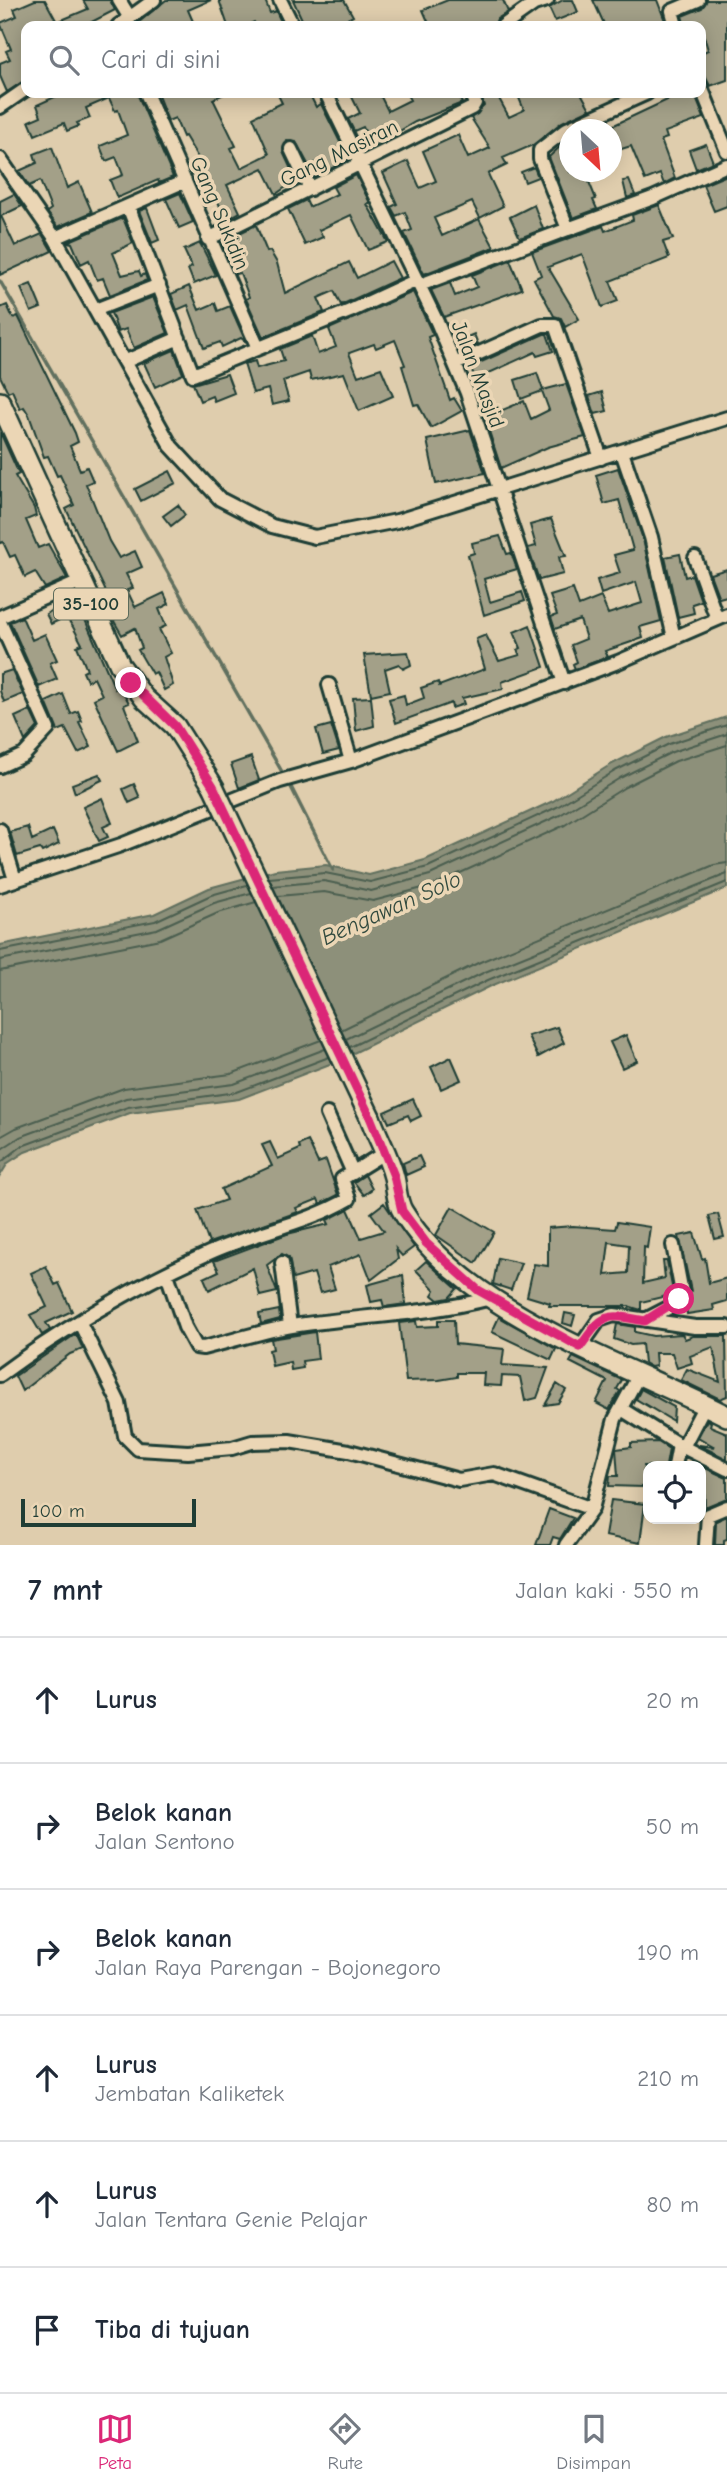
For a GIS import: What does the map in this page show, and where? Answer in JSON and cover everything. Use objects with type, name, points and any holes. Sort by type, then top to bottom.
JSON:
[{"type":"main road","name":"35-100","points":[[0,402],[80,582],[131,683],[175,726],[213,786],[370,1117],[402,1211],[444,1262],[491,1298],[580,1347],[727,1416]]},
{"type":"street","points":[[119,0],[130,18]]},
{"type":"street","points":[[126,21],[154,0]]},
{"type":"street","points":[[280,0],[290,21]]},
{"type":"street","points":[[510,21],[534,4],[547,0]]},
{"type":"street","points":[[675,21],[672,11],[682,3],[698,0]]},
{"type":"street","points":[[0,107],[21,92]]},
{"type":"street","name":"Gang Sukidin","points":[[148,98],[258,348]]},
{"type":"street","name":"Jalan Masjid","points":[[329,98],[455,364],[564,682]]},
{"type":"street","name":"Gang Masiran","points":[[208,239],[472,108],[475,103],[472,98]]},
{"type":"street","points":[[568,229],[540,159],[540,150],[567,129],[636,98]]},
{"type":"street","points":[[705,98],[727,151]]},
{"type":"street","points":[[291,149],[310,189]]},
{"type":"street","points":[[0,159],[55,238],[171,446],[204,485],[241,512],[296,534],[332,536],[435,511],[727,418]]},
{"type":"street","points":[[128,206],[193,375],[351,312],[418,282],[653,198],[727,164]]},
{"type":"street","points":[[55,238],[185,181]]},
{"type":"street","points":[[95,310],[159,285]]},
{"type":"street","points":[[455,364],[542,325],[555,325],[601,458]]},
{"type":"street","points":[[124,362],[179,338]]},
{"type":"street","points":[[622,452],[651,537],[674,638]]},
{"type":"street","points":[[0,885],[121,845],[279,781],[351,761],[564,682],[722,617],[695,558]]},
{"type":"street","points":[[0,766],[24,755],[48,729],[0,620],[80,582]]},
{"type":"street","points":[[329,685],[351,761]]},
{"type":"street","points":[[0,830],[15,880]]},
{"type":"street","points":[[327,1114],[353,1173]]},
{"type":"street","points":[[0,1375],[80,1323],[210,1252],[336,1207],[349,1199],[342,1179],[384,1153]]},
{"type":"street","points":[[645,1321],[674,1305],[682,1293],[673,1245]]},
{"type":"street","points":[[282,1263],[290,1326]]},
{"type":"street","points":[[167,1274],[185,1327],[196,1347],[203,1348],[290,1326],[394,1312],[447,1309],[491,1298]]},
{"type":"street","points":[[580,1347],[599,1320],[614,1315],[695,1327],[727,1326]]},
{"type":"street","points":[[80,1323],[119,1403],[125,1436],[138,1449],[188,1452],[232,1448],[252,1442],[289,1441],[349,1451],[459,1480],[494,1474],[592,1509]]},
{"type":"street","points":[[566,1545],[592,1509],[615,1419],[623,1410],[640,1373]]},
{"type":"street","points":[[676,1461],[681,1446],[705,1405]]},
{"type":"street","points":[[623,1410],[681,1446],[727,1469]]},
{"type":"street","points":[[706,1545],[708,1515],[727,1507]]},
{"type":"water","name":"Bengawan Solo","points":[[727,717],[727,888],[491,986],[335,1062],[239,1099],[130,1113],[25,1152],[8,1163],[0,1176],[0,945],[154,914],[209,888],[275,870],[326,865],[369,875],[425,860],[553,801],[610,765],[666,737]]},
{"type":"building","points":[[35,0],[45,0],[56,21],[21,21],[21,83],[7,92],[0,76],[0,63],[10,59],[6,51],[11,49],[0,23],[17,16],[14,9]]},
{"type":"building","points":[[83,0],[110,0],[115,10],[94,21],[59,21],[88,9]]},
{"type":"building","points":[[166,0],[211,0],[188,10],[193,21],[140,21]]},
{"type":"building","points":[[219,0],[265,0],[270,13],[276,11],[281,21],[226,21]]},
{"type":"building","points":[[293,0],[344,0],[353,16],[344,21],[303,21]]},
{"type":"building","points":[[448,0],[503,0],[508,12],[496,21],[428,21],[423,10]]},
{"type":"building","points":[[563,0],[573,0],[578,12],[555,21],[549,8]]},
{"type":"building","points":[[593,0],[657,0],[665,21],[603,21]]},
{"type":"building","points":[[707,0],[727,0],[727,80],[710,86],[706,78],[706,21],[684,21],[682,16],[702,8]]},
{"type":"building","points":[[53,98],[109,98],[86,108],[90,118],[77,123],[79,126],[67,131],[64,123],[35,135],[29,121],[41,116],[37,105]]},
{"type":"building","points":[[109,98],[139,98],[173,177],[159,183],[158,180],[117,198],[110,180],[123,175],[116,157],[106,161],[100,146],[127,135],[118,110],[115,111]]},
{"type":"building","points":[[159,98],[215,98],[213,99],[236,146],[231,148],[241,168],[269,154],[253,117],[282,103],[280,98],[312,98],[316,107],[321,104],[349,160],[320,174],[315,163],[309,166],[296,142],[287,141],[283,152],[296,180],[276,194],[263,168],[227,185],[240,212],[226,220],[201,163],[185,136],[183,137],[175,118],[168,121]]},
{"type":"building","points":[[352,98],[382,98],[388,111],[410,100],[409,98],[460,98],[462,103],[415,122],[364,152],[363,148],[371,144],[363,127],[354,131],[348,119],[360,113]]},
{"type":"building","points":[[482,98],[499,98],[509,117],[524,110],[519,98],[584,98],[590,109],[568,119],[559,119],[559,124],[533,145],[503,158],[507,165],[488,174],[503,206],[480,218],[472,202],[434,218],[442,236],[479,219],[494,247],[424,274],[404,233],[412,230],[405,212],[396,216],[391,207],[397,204],[383,173],[408,161],[420,188],[436,181],[423,151],[458,135],[468,158],[490,148],[471,118],[484,106]]},
{"type":"building","points":[[671,98],[696,98],[704,118],[665,132],[667,138],[661,140],[675,178],[664,184],[660,174],[645,180],[631,146],[622,149],[622,121]]},
{"type":"building","points":[[706,144],[713,162],[696,169],[689,150]]},
{"type":"building","points":[[52,147],[67,188],[79,182],[92,212],[58,227],[47,212],[51,209],[40,181],[29,186],[19,171],[37,163],[34,154]]},
{"type":"building","points":[[559,148],[559,182],[589,182],[597,209],[573,218],[549,157]]},
{"type":"building","points":[[534,167],[538,177],[525,182],[521,172]]},
{"type":"building","points":[[356,175],[370,203],[367,204],[388,242],[368,250],[351,215],[319,230],[323,237],[305,245],[288,209],[306,200],[309,207],[337,194],[333,187]]},
{"type":"building","points":[[727,175],[727,206],[714,211],[703,185]]},
{"type":"building","points":[[629,180],[635,195],[627,198],[623,181]]},
{"type":"building","points":[[180,193],[193,222],[179,228],[166,199]]},
{"type":"building","points":[[14,194],[22,206],[1,216],[15,246],[42,234],[52,251],[0,275],[0,201]]},
{"type":"building","points":[[534,205],[543,229],[520,238],[510,217]]},
{"type":"building","points":[[659,205],[673,239],[663,242],[669,258],[610,281],[618,301],[602,307],[582,254],[548,267],[579,319],[565,327],[561,318],[554,316],[534,279],[541,275],[532,252],[603,226],[605,231],[633,220],[632,215]]},
{"type":"building","points":[[147,208],[159,240],[152,243],[139,211]]},
{"type":"building","points":[[123,218],[133,243],[113,253],[122,275],[139,271],[141,276],[145,274],[147,280],[110,295],[103,278],[97,280],[89,260],[81,264],[72,243],[67,242]]},
{"type":"building","points":[[256,225],[267,252],[270,251],[277,263],[285,293],[349,262],[357,278],[391,261],[400,278],[341,305],[334,291],[318,298],[324,312],[263,337],[246,299],[249,297],[240,273],[235,274],[221,242]]},
{"type":"building","points":[[200,243],[216,275],[194,284],[188,269],[192,267],[184,250]]},
{"type":"building","points":[[510,260],[522,289],[444,317],[431,290],[450,283],[455,296],[477,287],[472,275]]},
{"type":"building","points":[[31,284],[41,308],[31,312],[21,288]]},
{"type":"building","points":[[189,286],[199,310],[215,303],[218,311],[230,306],[246,342],[241,338],[222,347],[220,342],[204,348],[188,305],[177,310],[171,294]]},
{"type":"building","points":[[413,292],[433,335],[428,337],[450,400],[454,398],[462,411],[431,428],[418,404],[414,405],[402,366],[405,365],[395,340],[376,348],[374,344],[349,353],[358,376],[381,368],[393,396],[359,411],[344,373],[311,380],[309,372],[283,381],[289,401],[272,405],[268,389],[253,393],[244,364],[255,361],[257,368],[284,361],[280,349],[312,336],[318,354],[336,347],[329,329]]},
{"type":"building","points":[[153,297],[168,333],[134,348],[126,329],[118,332],[111,313]]},
{"type":"building","points":[[7,305],[13,318],[18,316],[75,433],[78,442],[70,446],[80,470],[87,467],[93,481],[86,484],[109,541],[119,558],[135,551],[142,567],[126,574],[133,588],[127,590],[135,607],[164,593],[169,604],[159,609],[166,626],[159,629],[171,653],[164,657],[173,685],[164,690],[156,672],[152,674],[138,650],[142,648],[135,628],[122,635],[111,616],[106,605],[111,602],[66,509],[74,505],[60,475],[57,476],[48,456],[44,457],[29,415],[24,407],[20,409],[12,390],[8,392],[0,376],[0,308]]},
{"type":"building","points":[[474,334],[478,344],[460,352],[455,342]]},
{"type":"building","points":[[547,334],[553,351],[537,356],[535,352],[476,379],[470,367]]},
{"type":"building","points":[[174,350],[183,374],[155,387],[144,363]]},
{"type":"building","points":[[537,373],[543,390],[566,384],[585,437],[548,447],[501,468],[488,428],[497,424],[493,414],[524,401],[531,419],[549,410],[542,391],[521,399],[515,380]]},
{"type":"building","points":[[227,374],[234,393],[214,401],[212,396],[200,401],[193,384]]},
{"type":"building","points":[[602,392],[607,411],[595,414],[589,396]]},
{"type":"building","points":[[470,430],[485,473],[436,484],[427,440]]},
{"type":"building","points":[[0,432],[19,474],[15,476],[34,508],[36,516],[26,520],[38,548],[48,544],[67,578],[45,588],[35,572],[25,577],[15,555],[10,557],[3,542],[0,543]]},
{"type":"building","points":[[618,468],[643,539],[661,621],[640,627],[643,638],[605,651],[608,657],[575,669],[573,664],[577,662],[571,645],[586,639],[580,620],[555,629],[551,617],[557,615],[550,596],[573,589],[579,606],[601,597],[608,614],[642,603],[636,582],[601,594],[597,580],[620,573],[614,555],[633,550],[619,500],[604,504],[596,475]]},
{"type":"building","points":[[170,471],[176,483],[141,501],[135,489]]},
{"type":"building","points":[[178,505],[185,515],[171,526],[163,516]]},
{"type":"building","points":[[551,519],[566,556],[559,557],[563,574],[539,580],[528,548],[536,546],[530,525]]},
{"type":"building","points":[[500,536],[517,569],[484,579],[490,602],[522,592],[525,601],[484,615],[468,555],[474,553],[472,543]]},
{"type":"building","points":[[680,554],[685,577],[692,575],[701,601],[692,604],[694,613],[678,617],[665,557]]},
{"type":"building","points":[[727,569],[727,596],[719,598],[710,574]]},
{"type":"building","points":[[74,594],[115,689],[120,686],[129,703],[124,705],[138,741],[118,751],[94,699],[102,695],[94,678],[87,681],[83,672],[87,670],[77,646],[82,644],[66,617],[51,624],[46,614],[55,609],[52,604]]},
{"type":"building","points":[[22,617],[32,640],[45,634],[57,660],[50,663],[57,679],[39,687],[10,622]]},
{"type":"building","points":[[530,625],[544,667],[502,682],[503,689],[462,698],[464,704],[452,708],[451,703],[396,723],[389,699],[404,695],[406,705],[424,698],[421,688],[438,682],[439,686],[485,669],[476,639],[486,635],[499,661],[520,655],[517,650],[521,648],[514,632]]},
{"type":"building","points":[[408,652],[411,665],[403,669],[399,664],[385,669],[390,691],[371,695],[364,655]]},
{"type":"building","points":[[12,670],[23,694],[4,702],[0,691],[0,674]]},
{"type":"building","points":[[63,694],[71,714],[78,711],[82,721],[79,722],[91,747],[78,753],[65,728],[58,731],[46,702]]},
{"type":"building","points":[[371,697],[374,726],[356,731],[353,698]]},
{"type":"building","points":[[30,710],[38,727],[25,741],[15,717]]},
{"type":"building","points":[[331,725],[339,750],[323,754],[316,729]]},
{"type":"building","points":[[251,757],[259,780],[239,788],[231,764]]},
{"type":"building","points":[[99,774],[102,780],[75,793],[72,784]]},
{"type":"building","points":[[134,784],[140,798],[129,803],[123,789]]},
{"type":"building","points":[[102,798],[112,823],[103,827],[108,837],[99,841],[83,807]]},
{"type":"building","points":[[28,827],[32,840],[53,830],[59,844],[42,852],[40,849],[17,856],[10,832]]},
{"type":"building","points":[[557,1027],[564,1043],[538,1057],[528,1036]]},
{"type":"building","points":[[626,1035],[637,1061],[622,1068],[610,1042]]},
{"type":"building","points":[[451,1057],[461,1080],[441,1089],[431,1067]]},
{"type":"building","points":[[413,1099],[421,1116],[411,1121],[408,1115],[389,1123],[384,1112]]},
{"type":"building","points":[[308,1141],[318,1163],[326,1160],[338,1195],[320,1204],[318,1199],[296,1208],[298,1212],[209,1243],[197,1210],[226,1200],[221,1189],[272,1166],[262,1145],[270,1142],[278,1159],[300,1149],[299,1145]]},
{"type":"building","points":[[419,1156],[424,1167],[406,1175],[403,1163]]},
{"type":"building","points":[[365,1175],[372,1189],[364,1195],[354,1182]]},
{"type":"building","points":[[384,1203],[414,1247],[402,1256],[396,1249],[398,1259],[371,1280],[361,1254],[328,1267],[335,1289],[320,1293],[314,1273],[293,1279],[289,1258],[282,1254],[267,1265],[277,1292],[260,1296],[253,1268],[209,1290],[204,1278],[219,1271],[214,1261],[287,1234],[329,1224],[327,1220],[348,1209],[361,1238],[384,1231],[371,1213]]},
{"type":"building","points":[[452,1207],[494,1232],[476,1263],[436,1235]]},
{"type":"building","points":[[718,1214],[724,1237],[715,1239],[709,1216]]},
{"type":"building","points":[[617,1222],[650,1227],[647,1248],[644,1247],[643,1283],[665,1278],[663,1261],[667,1261],[673,1291],[668,1298],[666,1296],[641,1302],[641,1310],[628,1306],[549,1306],[550,1303],[527,1296],[534,1264],[548,1266],[548,1228],[573,1226],[615,1229]],"holes":[[[609,1242],[629,1245],[628,1273],[605,1275]]]},
{"type":"building","points":[[694,1233],[702,1259],[705,1258],[709,1283],[727,1278],[727,1301],[713,1305],[714,1310],[687,1314],[685,1304],[691,1291],[679,1236]]},
{"type":"building","points":[[498,1258],[521,1263],[511,1290],[493,1284]]},
{"type":"building","points":[[426,1261],[457,1289],[449,1298],[438,1300],[432,1295],[435,1290],[416,1270]]},
{"type":"building","points":[[46,1266],[55,1285],[59,1283],[72,1311],[46,1323],[50,1330],[42,1335],[30,1315],[47,1307],[31,1273]]},
{"type":"building","points":[[403,1275],[406,1304],[384,1307],[382,1300],[371,1302],[367,1285]]},
{"type":"building","points":[[279,1310],[280,1319],[261,1324],[259,1314]]},
{"type":"building","points":[[565,1313],[575,1315],[572,1326],[563,1323]]},
{"type":"building","points":[[499,1317],[556,1349],[551,1360],[492,1332]]},
{"type":"building","points":[[438,1320],[454,1320],[455,1344],[504,1349],[502,1365],[548,1368],[537,1398],[525,1401],[520,1377],[502,1376],[501,1386],[483,1385],[484,1373],[457,1373],[457,1377],[439,1380],[406,1381],[399,1323],[416,1321],[417,1327],[438,1326]]},
{"type":"building","points":[[617,1324],[635,1327],[635,1332],[653,1336],[682,1334],[685,1339],[693,1336],[726,1336],[727,1396],[720,1399],[681,1380],[687,1369],[720,1382],[713,1347],[690,1356],[692,1363],[677,1368],[672,1353],[655,1353],[656,1366],[651,1367],[644,1363],[642,1344],[631,1345],[614,1339]]},
{"type":"building","points":[[315,1332],[318,1359],[302,1361],[303,1368],[291,1370],[290,1362],[272,1366],[269,1350],[273,1349],[271,1339]]},
{"type":"building","points":[[76,1334],[83,1349],[70,1354],[22,1391],[15,1376]]},
{"type":"building","points":[[573,1357],[622,1380],[617,1389],[620,1391],[609,1410],[596,1403],[607,1381],[570,1362]]},
{"type":"building","points":[[557,1384],[566,1390],[558,1403],[545,1405]]},
{"type":"building","points":[[641,1389],[674,1407],[673,1421],[636,1399]]},
{"type":"building","points":[[707,1420],[711,1422],[710,1426],[727,1433],[727,1459],[699,1445],[715,1447],[698,1437]]},
{"type":"building","points":[[658,1442],[669,1449],[667,1461],[643,1461],[643,1487],[609,1486],[610,1476],[618,1476],[616,1449],[631,1447],[631,1443]]},
{"type":"building","points":[[706,1468],[727,1478],[727,1498],[706,1507]]},
{"type":"building","points":[[611,1500],[643,1504],[640,1543],[605,1536]]},
{"type":"building","points":[[549,1509],[573,1518],[560,1539],[553,1537],[550,1545],[536,1545]]},
{"type":"building","points":[[727,1516],[727,1539],[724,1540],[724,1545],[715,1545],[716,1521]]},
{"type":"waterway","points":[[0,281],[285,777]]},
{"type":"waterway","points":[[289,783],[333,870]]},
{"type":"route","points":[[131,683],[175,726],[213,786],[370,1117],[394,1176],[396,1195],[402,1211],[426,1243],[478,1290],[580,1347],[599,1320],[605,1317],[614,1315],[645,1321],[664,1308],[674,1305],[679,1299]]}]
